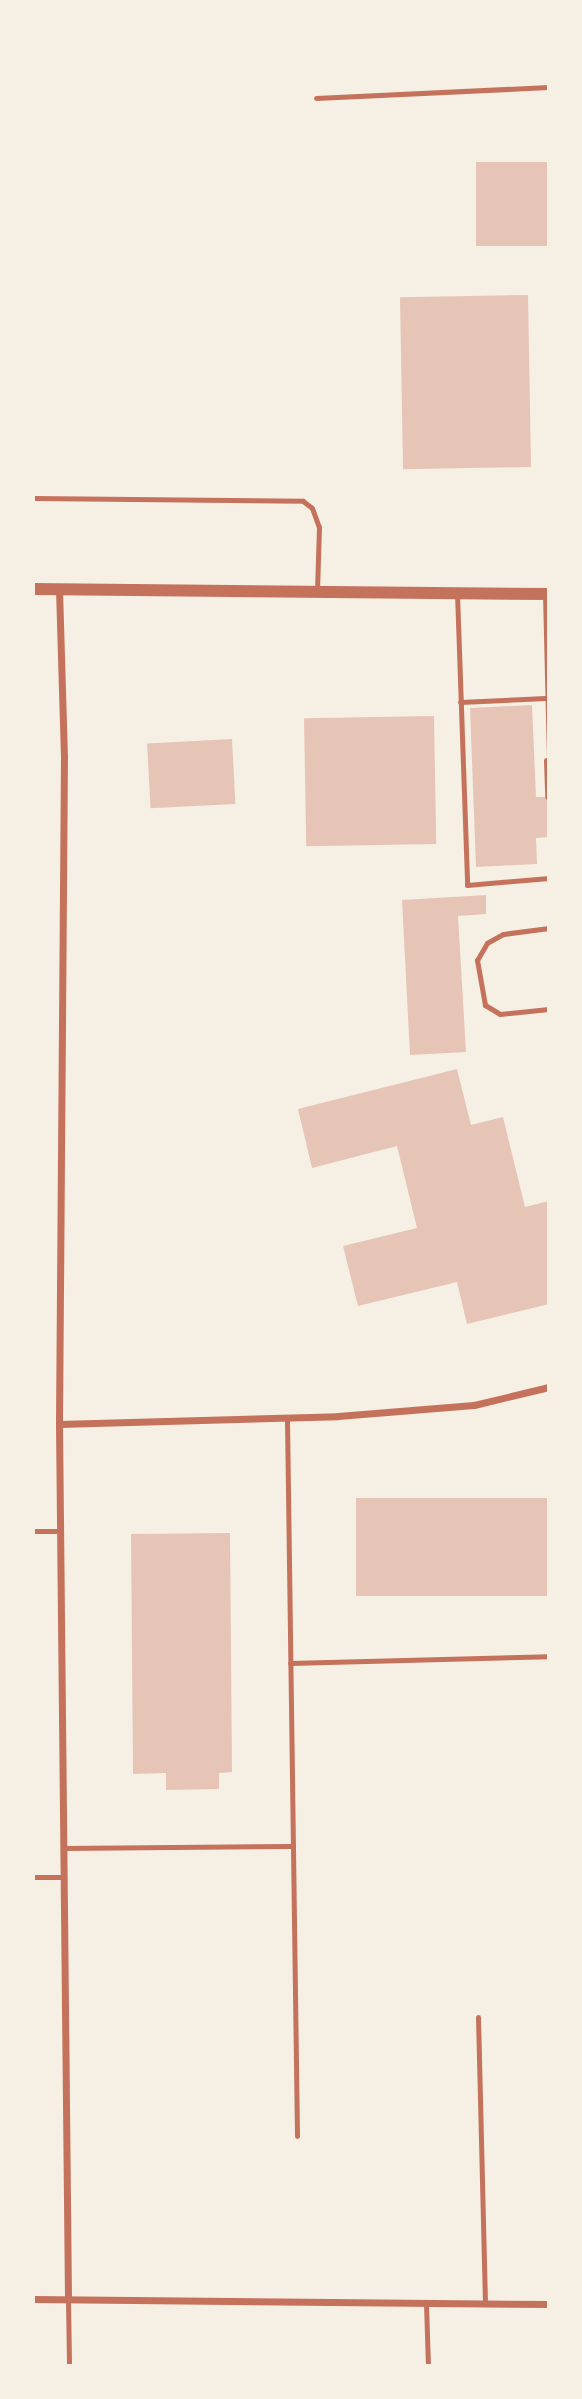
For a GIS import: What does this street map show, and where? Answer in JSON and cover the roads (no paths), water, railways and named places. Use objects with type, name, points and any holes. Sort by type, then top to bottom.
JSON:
[{"type":"street","points":[[33,589],[547,594]]},
{"type":"street","points":[[59,589],[64,757],[59,1424],[68,2300]]},
{"type":"street","points":[[59,1424],[287,1419],[474,1405],[549,1387]]},
{"type":"street","points":[[33,2299],[549,2304]]},
{"type":"lane","points":[[316,98],[549,87]]},
{"type":"lane","points":[[33,498],[303,501],[312,508],[318,527],[317,592]]},
{"type":"lane","points":[[457,593],[467,885],[549,878]]},
{"type":"lane","points":[[547,594],[547,797]]},
{"type":"lane","points":[[460,702],[546,698]]},
{"type":"lane","points":[[549,928],[503,934],[487,943],[477,960],[485,1005],[500,1014],[549,1009]]},
{"type":"lane","points":[[287,1419],[296,2136]]},
{"type":"lane","points":[[33,1531],[60,1531]]},
{"type":"lane","points":[[290,1664],[549,1657]]},
{"type":"lane","points":[[63,1848],[292,1846]]},
{"type":"lane","points":[[33,1877],[64,1877]]},
{"type":"lane","points":[[478,2017],[485,2303]]},
{"type":"lane","points":[[68,2300],[69,2366]]},
{"type":"lane","points":[[426,2303],[428,2366]]}]
